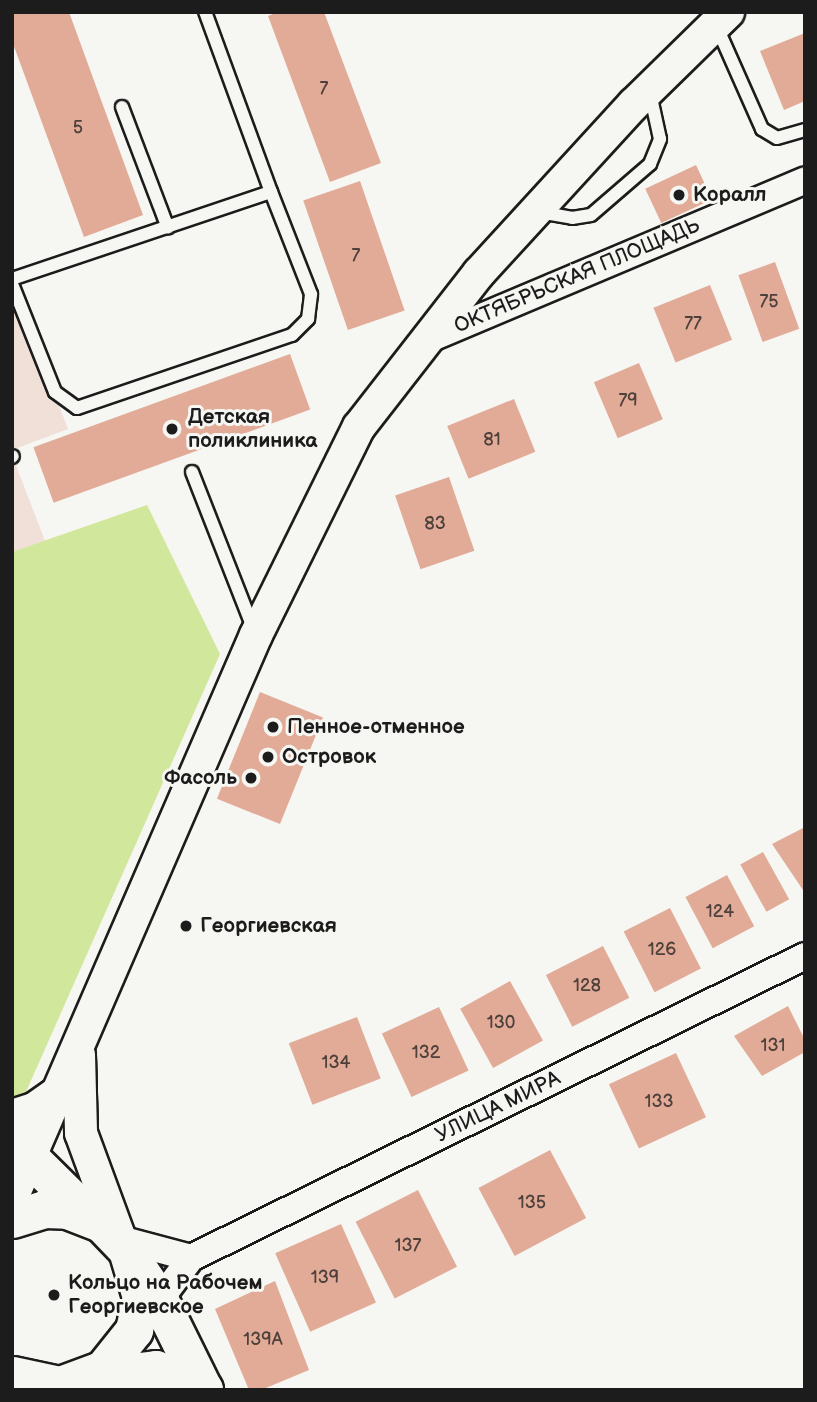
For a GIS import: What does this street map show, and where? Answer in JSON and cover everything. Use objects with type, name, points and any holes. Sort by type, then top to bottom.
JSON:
[{"type":"main road","points":[[21,1149],[126,1250],[160,1301],[204,1390]]},
{"type":"main road","points":[[12,1219],[44,1209],[90,1217]]},
{"type":"main road","points":[[88,1377],[116,1359],[134,1330],[141,1297],[126,1250]]},
{"type":"main road","points":[[23,1383],[156,1369],[204,1390]]},
{"type":"street","points":[[12,1198],[21,1149],[58,1092],[256,635],[359,427],[427,340],[536,211],[649,89],[722,18]]},
{"type":"street","name":"ОКТЯБРЬСКАЯ ПЛОЩАДЬ","points":[[427,340],[805,180]]},
{"type":"street","name":"УЛИЦА МИРА","points":[[134,1330],[160,1301],[191,1258],[805,956]]},
{"type":"street","points":[[78,1046],[81,1133],[126,1250],[191,1258]]},
{"type":"street","points":[[12,1116],[34,1109],[58,1092]]},
{"type":"lane","points":[[205,12],[311,294],[308,319],[292,335],[77,408],[55,392],[12,282],[271,192]]},
{"type":"lane","points":[[722,18],[762,130],[777,138],[805,130]]},
{"type":"lane","points":[[536,211],[572,218],[591,215],[650,164],[660,139],[649,89]]},
{"type":"lane","points":[[122,107],[168,228]]},
{"type":"lane","points":[[192,472],[256,635]]},
{"type":"shaded area","points":[[12,284],[68,429],[12,450]]},
{"type":"shaded area","points":[[12,455],[45,541],[12,552]]},
{"type":"green space","points":[[147,505],[220,654],[25,1094],[12,1097],[12,552]]},
{"type":"building","points":[[12,12],[69,12],[143,215],[84,237],[12,41]]},
{"type":"building","points":[[278,12],[324,12],[381,163],[330,182],[268,16]]},
{"type":"building","points":[[805,33],[805,101],[784,110],[760,51]]},
{"type":"building","name":"Коралл","points":[[696,165],[712,199],[661,223],[645,189]]},
{"type":"building","points":[[360,181],[405,311],[348,330],[303,201]]},
{"type":"building","points":[[775,262],[799,329],[763,342],[738,275]]},
{"type":"building","points":[[710,285],[732,340],[676,363],[653,308]]},
{"type":"building","name":"Детская поликлиника","points":[[290,354],[310,409],[54,503],[33,447]]},
{"type":"building","points":[[639,363],[663,419],[618,438],[594,382]]},
{"type":"building","points":[[514,399],[535,452],[469,479],[447,426]]},
{"type":"building","points":[[449,477],[474,551],[420,569],[395,496]]},
{"type":"building","name":"Островок","points":[[260,692],[323,717],[280,824],[217,799]]},
{"type":"building","points":[[805,827],[805,893],[772,844]]},
{"type":"building","points":[[763,852],[789,899],[766,912],[740,865]]},
{"type":"building","points":[[727,875],[754,926],[713,948],[686,897]]},
{"type":"building","points":[[670,908],[701,969],[655,992],[624,932]]},
{"type":"building","points":[[603,946],[629,998],[572,1027],[546,975]]},
{"type":"building","points":[[510,981],[543,1040],[493,1068],[460,1009]]},
{"type":"building","points":[[788,1006],[805,1040],[805,1052],[762,1076],[734,1036]]},
{"type":"building","points":[[439,1007],[469,1070],[411,1097],[382,1034]]},
{"type":"building","points":[[357,1017],[381,1079],[313,1105],[289,1043]]},
{"type":"building","points":[[676,1053],[706,1117],[639,1149],[609,1084]]},
{"type":"building","points":[[550,1150],[586,1218],[515,1256],[478,1188]]},
{"type":"building","points":[[418,1190],[457,1267],[395,1298],[356,1222]]},
{"type":"building","points":[[341,1224],[376,1303],[310,1332],[275,1253]]},
{"type":"building","points":[[275,1281],[309,1370],[261,1390],[249,1390],[215,1309]]},
{"type":"place","name":"Коралл","points":[[679,195]]},
{"type":"place","name":"Детская поликлиника","points":[[172,429]]},
{"type":"place","name":"Пенное-отменное","points":[[273,727]]},
{"type":"place","name":"Островок","points":[[268,757]]},
{"type":"place","name":"Фасоль","points":[[251,778]]},
{"type":"place","name":"Георгиевская","points":[[186,926]]},
{"type":"place","name":"Кольцо на Рабочем Георгиевское","points":[[54,1295]]}]
